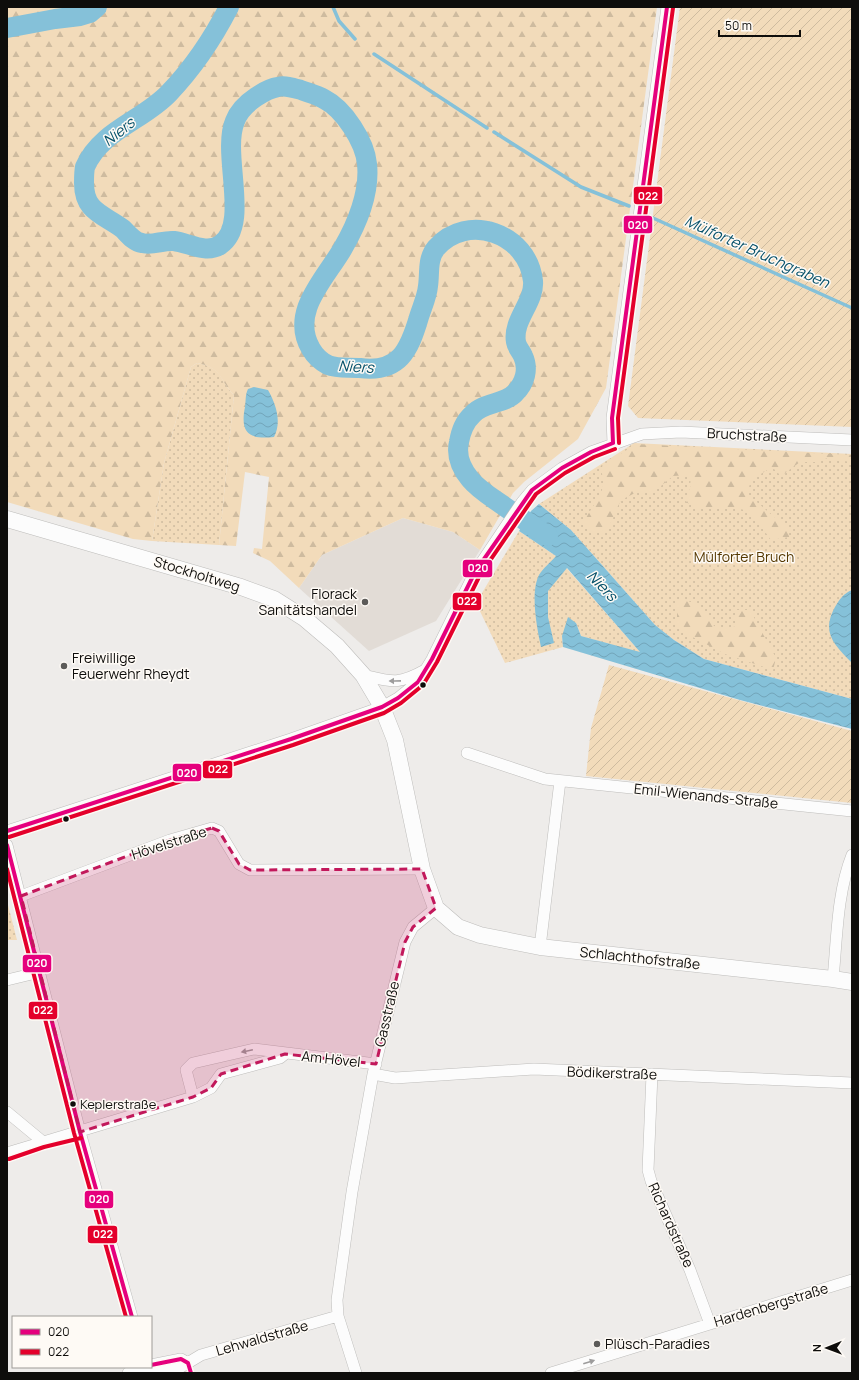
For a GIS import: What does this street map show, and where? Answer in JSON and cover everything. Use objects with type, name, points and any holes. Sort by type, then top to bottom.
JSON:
[{"type":"main road","name":"Stockholtweg","points":[[7,519],[241,587],[274,599],[304,618],[337,646],[363,675]]},
{"type":"main road","points":[[363,675],[382,707],[395,740],[422,869],[436,908]]},
{"type":"main road","name":"Schlachthofstraße","points":[[436,908],[458,927],[480,934],[540,948],[852,982]]},
{"type":"street","points":[[613,443],[612,418],[667,7]]},
{"type":"street","name":"Bruchstraße","points":[[7,831],[291,739],[382,707],[398,698],[418,682],[426,670],[475,572],[522,502],[532,490],[562,468],[591,452],[642,434],[681,432],[852,440]]},
{"type":"street","points":[[363,675],[397,682],[408,679],[426,670]]},
{"type":"street","name":"Emil-Wienands-Straße","points":[[467,753],[545,779],[852,811]]},
{"type":"street","points":[[540,948],[560,781]]},
{"type":"street","name":"Hövelstraße","points":[[21,896],[170,840],[212,828],[219,831],[239,864],[250,870],[422,869]]},
{"type":"street","points":[[7,845],[80,1132],[132,1316]]},
{"type":"street","points":[[833,979],[841,899],[847,867],[852,855]]},
{"type":"street","name":"Gasstraße","points":[[356,1373],[338,1316],[337,1300],[374,1069],[405,942],[413,927],[436,908]]},
{"type":"street","points":[[7,980],[40,972]]},
{"type":"street","name":"Am Hövel","points":[[193,1097],[186,1070],[193,1063],[254,1049],[374,1069]]},
{"type":"street","name":"Am Hövel","points":[[7,1153],[42,1141],[80,1132],[193,1097],[211,1088],[221,1074],[280,1058],[285,1054]]},
{"type":"street","name":"Bödikerstraße","points":[[374,1069],[395,1078],[534,1070],[852,1083]]},
{"type":"street","name":"Richardstraße","points":[[652,1074],[648,1170],[650,1181],[690,1270],[710,1324]]},
{"type":"street","points":[[7,1112],[42,1141]]},
{"type":"street","name":"Hardenbergstraße","points":[[552,1373],[852,1280]]},
{"type":"street","name":"Lehwaldstraße","points":[[148,1373],[181,1367],[189,1368],[201,1355],[338,1316]]},
{"type":"street","points":[[152,1365],[181,1359],[189,1368]]},
{"type":"street","points":[[128,1373],[142,1368]]},
{"type":"highlighted area","points":[[212,828],[219,831],[239,864],[250,870],[422,869],[436,908],[413,927],[405,942],[376,1064],[285,1054],[221,1074],[211,1088],[193,1097],[80,1132],[21,896],[170,840]]},
{"type":"shaded area","points":[[403,518],[453,532],[480,550],[436,621],[369,651],[299,588],[322,555]]},
{"type":"green space","points":[[7,7],[657,7],[606,388],[578,439],[524,482],[513,493],[480,550],[453,532],[403,518],[322,555],[299,588],[270,561],[253,553],[254,548],[262,549],[269,477],[245,472],[236,546],[219,545],[234,395],[219,374],[205,365],[197,363],[191,367],[164,463],[152,541],[133,539],[7,502]]},
{"type":"green space","points":[[680,7],[852,7],[852,427],[638,418],[628,406]]},
{"type":"green space","points":[[197,363],[205,365],[216,371],[234,395],[219,545],[152,541],[164,463],[191,367]]},
{"type":"green space","name":"Mülforter Bruch","points":[[634,443],[852,454],[852,699],[704,659],[674,640],[655,625],[571,530],[539,504]]},
{"type":"green space","points":[[636,444],[852,455],[850,462],[828,458],[815,462],[800,462],[781,476],[772,467],[751,480],[747,494],[789,528],[789,537],[771,540],[750,511],[733,508],[701,508],[686,502],[690,487],[691,475],[673,476],[656,490],[648,493],[637,492],[621,500],[608,529],[594,534],[584,523],[602,491],[603,477],[600,467]]},
{"type":"green space","points":[[519,531],[556,556],[641,653],[581,636],[576,623],[562,636],[563,647],[505,663],[476,603]]},
{"type":"green space","points":[[677,600],[691,602],[700,606],[714,626],[733,629],[737,618],[736,610],[750,610],[776,658],[773,670],[725,654],[681,631],[677,627]]},
{"type":"green space","points":[[609,665],[852,731],[852,803],[586,776],[591,728]]},
{"type":"green space","points":[[7,901],[17,940],[7,940]]},
{"type":"water","points":[[254,387],[268,390],[276,407],[278,425],[274,437],[258,437],[252,435],[245,428],[244,416],[246,394],[248,389]]},
{"type":"water","points":[[539,504],[571,530],[655,625],[674,640],[704,659],[852,699],[852,729],[740,700],[563,647],[562,636],[568,617],[576,623],[581,636],[640,652],[567,568],[548,591],[548,617],[554,643],[541,647],[535,611],[536,582],[541,572],[556,556],[519,531],[531,511]]},
{"type":"water","points":[[852,590],[852,663],[835,644],[829,631],[829,624],[838,602],[844,595]]},
{"type":"waterway","name":"Niers","points":[[7,28],[80,16],[90,13],[97,7]]},
{"type":"waterway","name":"Niers","points":[[229,7],[202,52],[169,93],[148,111],[112,134],[92,154],[84,171],[85,193],[87,200],[96,211],[123,229],[136,241],[146,244],[174,241],[203,248],[215,247],[220,245],[229,235],[233,222],[235,206],[231,151],[232,135],[235,121],[241,110],[249,102],[261,94],[272,88],[281,86],[290,87],[319,96],[332,104],[346,118],[358,136],[365,155],[367,175],[364,197],[358,218],[343,248],[312,296],[307,309],[304,322],[305,335],[311,349],[323,362],[336,367],[373,369],[384,367],[393,363],[400,357],[411,340],[427,294],[429,266],[431,257],[436,248],[449,237],[464,231],[479,230],[494,233],[508,240],[520,251],[529,264],[533,281],[531,296],[517,326],[516,334],[516,342],[525,361],[525,376],[521,385],[511,397],[483,407],[467,420],[463,427],[458,452],[464,470],[477,486],[489,496],[548,536]]},
{"type":"waterway","name":"Mülforter Bruchgraben","points":[[333,7],[339,21],[355,39]]},
{"type":"waterway","name":"Mülforter Bruchgraben","points":[[374,54],[487,128]]},
{"type":"waterway","name":"Mülforter Bruchgraben","points":[[494,132],[581,187],[629,206]]},
{"type":"waterway","name":"Mülforter Bruchgraben","points":[[653,218],[852,308]]},
{"type":"transit line","name":"020","points":[[613,443],[612,418],[667,7]]},
{"type":"transit line","name":"022","points":[[619,443],[618,418],[673,8]]},
{"type":"transit line","name":"020","points":[[7,831],[291,739],[382,707],[398,698],[418,682],[432,659],[475,572],[532,490],[562,468],[591,452],[613,443]]},
{"type":"transit line","name":"022","points":[[9,837],[293,745],[384,713],[401,703],[423,685],[437,662],[480,575],[536,494],[565,473],[594,457],[615,449]]},
{"type":"transit line","name":"020","points":[[7,845],[80,1132],[132,1316]]},
{"type":"transit line","name":"022","points":[[7,869],[74,1133],[126,1316]]},
{"type":"transit line","name":"022","points":[[9,1159],[44,1147],[81,1138]]},
{"type":"transit line","name":"020","points":[[152,1365],[181,1359],[188,1363],[191,1373]]},
{"type":"place","name":"Florack Sanitätshandel","points":[[365,602]]},
{"type":"place","name":"Freiwillige Feuerwehr Rheydt","points":[[64,666]]},
{"type":"place","name":"Keplerstraße","points":[[73,1104]]},
{"type":"place","name":"Plüsch-Paradies","points":[[597,1344]]}]
